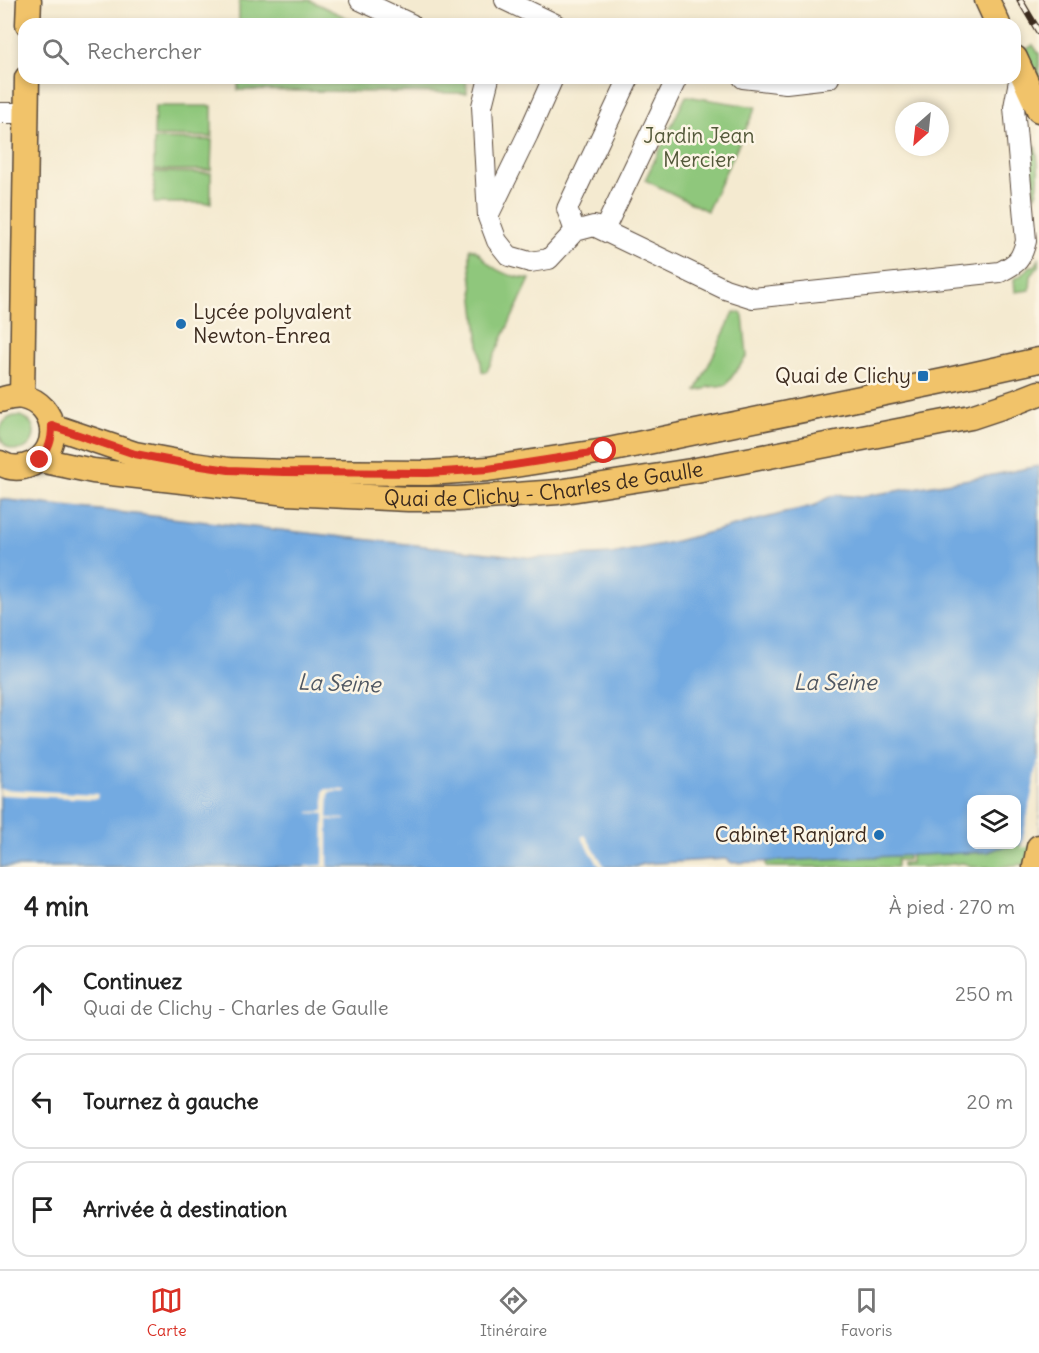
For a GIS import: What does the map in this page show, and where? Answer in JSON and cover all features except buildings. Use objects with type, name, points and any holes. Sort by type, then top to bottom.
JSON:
[{"type":"main road","points":[[28,18],[29,0]]},
{"type":"main road","points":[[987,0],[995,18]]},
{"type":"main road","points":[[1021,74],[1039,110]]},
{"type":"main road","points":[[0,464],[7,467],[24,468],[40,460],[48,451],[52,439],[52,426],[47,412],[36,402],[11,398],[27,84]]},
{"type":"main road","name":"Quai de Clichy - Charles de Gaulle","points":[[52,426],[135,454],[229,470],[428,473],[488,469],[604,451],[952,379],[1033,358]]},
{"type":"main road","name":"Quai de Clichy - Charles de Gaulle","points":[[40,460],[93,471],[277,492],[458,500],[558,492],[691,471],[972,417],[1039,393]]},
{"type":"main road","points":[[972,417],[999,420],[1039,412]]},
{"type":"main road","points":[[1035,867],[1039,847]]},
{"type":"street","points":[[360,0],[398,18]]},
{"type":"street","points":[[514,11],[536,18]]},
{"type":"street","points":[[488,84],[482,106],[488,217],[496,241],[509,256],[530,262],[549,259],[575,231],[594,226],[725,289],[753,298],[1000,272],[1012,266],[1022,256],[1026,241],[1014,107],[1016,84]]},
{"type":"street","points":[[488,217],[550,84]]},
{"type":"street","points":[[575,231],[567,209],[626,84]]},
{"type":"street","points":[[604,231],[674,84]]},
{"type":"street","points":[[0,113],[26,113]]},
{"type":"green space","points":[[239,0],[309,0],[347,18],[239,18]]},
{"type":"green space","points":[[1033,45],[1039,54],[1039,82],[1024,51]]},
{"type":"green space","points":[[238,84],[466,84],[467,93],[238,90]]},
{"type":"green space","name":"Jardin Jean Mercier","points":[[686,96],[756,107],[707,211],[645,180]]},
{"type":"green space","points":[[155,106],[212,106],[212,137],[154,136]]},
{"type":"green space","points":[[154,139],[212,140],[211,170],[154,170]]},
{"type":"green space","points":[[1035,146],[1038,178],[1036,195],[1034,195],[1029,148]]},
{"type":"green space","points":[[154,172],[211,173],[211,203],[154,203]]},
{"type":"green space","points":[[470,248],[498,270],[530,279],[487,371],[482,372],[470,263]]},
{"type":"green space","points":[[1039,259],[1039,266],[1031,276],[1030,290],[1015,292],[1014,279],[1031,266],[1035,266]]},
{"type":"green space","points":[[734,312],[741,313],[743,316],[747,356],[726,385],[696,391]]},
{"type":"green space","points":[[17,416],[29,421],[34,433],[29,445],[17,450],[5,445],[0,433],[5,421]]},
{"type":"green space","points":[[1039,842],[1036,863],[996,867],[974,867],[963,863],[902,867],[902,863],[911,863],[911,855],[1021,849],[1021,845]]},
{"type":"green space","points":[[908,855],[908,860],[897,860],[897,867],[766,867],[766,861]]},
{"type":"water","name":"La Seine","points":[[1039,466],[1039,842],[1021,845],[1021,795],[967,795],[967,849],[996,849],[988,852],[732,863],[726,859],[643,864],[635,867],[0,867],[0,499],[533,558],[612,554],[672,542],[816,505],[836,495],[859,497]]},
{"type":"pier","points":[[1039,755],[1039,845],[1021,848]]},
{"type":"pier","points":[[0,789],[98,794],[97,799],[0,795]]},
{"type":"pier","points":[[324,789],[346,790],[346,792],[329,792],[328,818],[346,820],[328,820],[328,867],[305,867],[323,865],[324,814],[309,812],[324,811]]},
{"type":"pier","points":[[585,835],[605,867],[600,867],[581,837]]},
{"type":"railway","points":[[1020,0],[1039,32]]},
{"type":"place","name":"Lycée polyvalent Newton-Enrea","points":[[181,324]]},
{"type":"place","name":"Quai de Clichy","points":[[923,376]]},
{"type":"place","name":"Cabinet Ranjard","points":[[879,835]]},
{"type":"route","points":[[40,460],[48,451],[52,439],[52,426],[135,454],[229,470],[428,473],[488,469],[604,451]]}]
